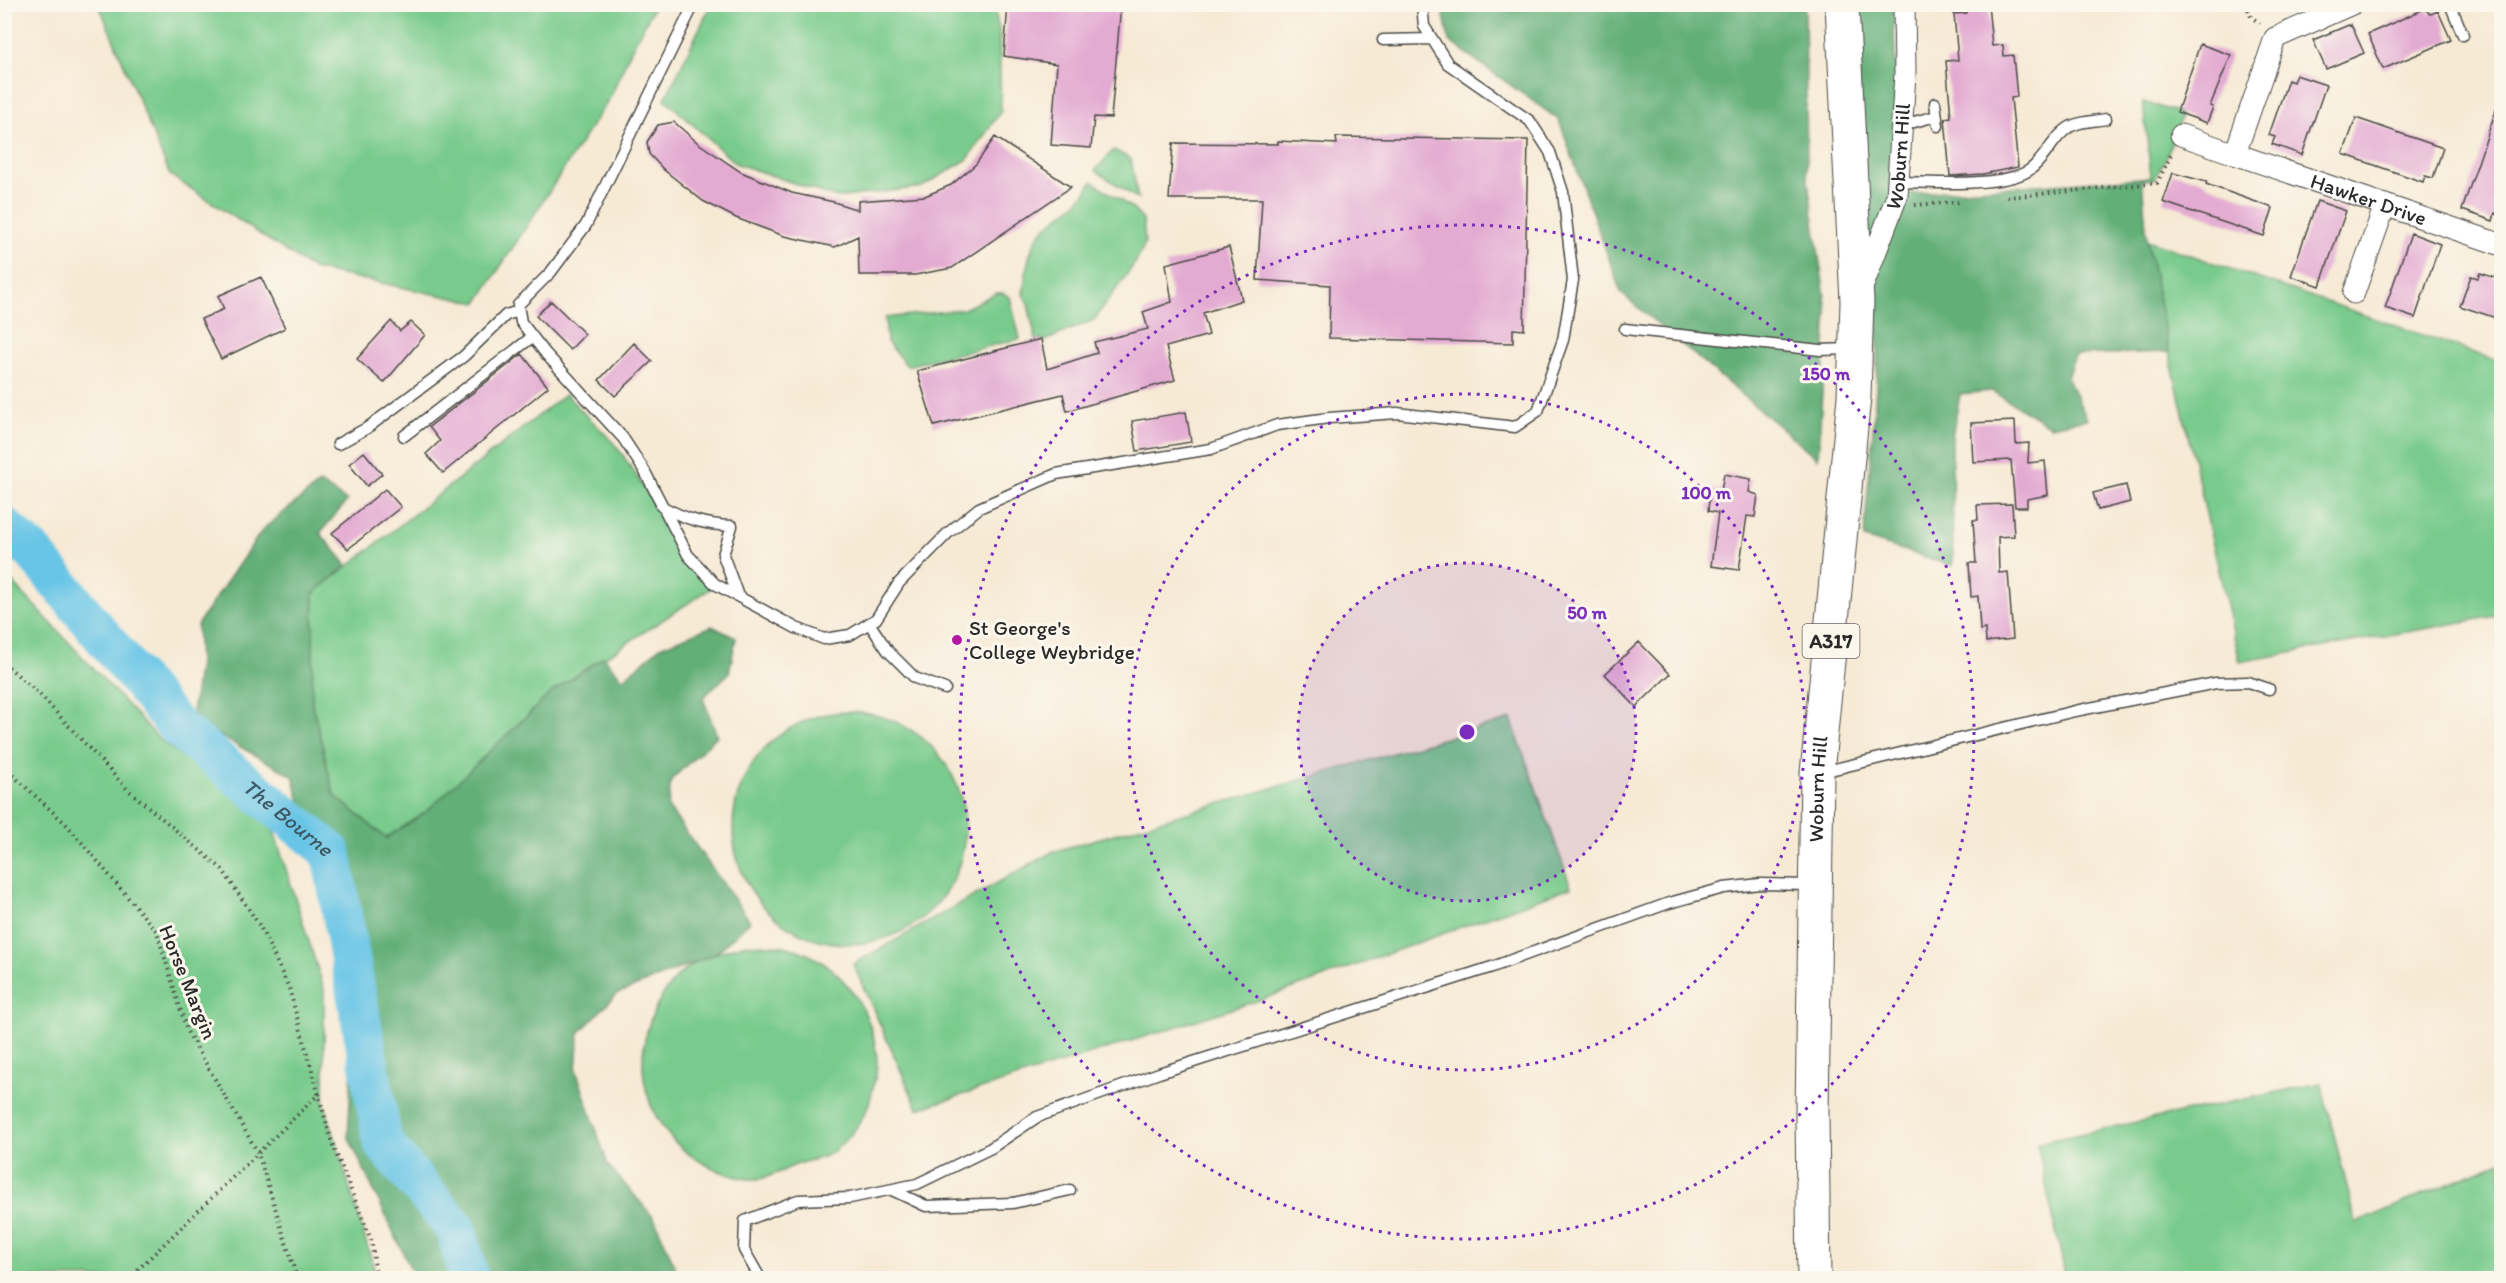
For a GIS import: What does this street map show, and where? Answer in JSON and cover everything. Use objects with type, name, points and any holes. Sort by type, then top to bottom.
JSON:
[{"type":"main road","name":"Woburn Hill","points":[[1814,1278],[1814,884],[1817,773],[1854,398],[1857,301],[1842,4]]},
{"type":"street","name":"Woburn Hill","points":[[1857,301],[1893,207],[1899,183],[1903,125],[1904,4]]},
{"type":"street","points":[[2235,154],[2275,38],[2352,4]]},
{"type":"street","name":"Hawker Drive","points":[[2181,135],[2502,245]]},
{"type":"street","points":[[2354,293],[2385,205]]},
{"type":"lane","points":[[694,4],[586,225],[551,272],[518,305],[521,322],[622,438],[644,470],[660,506],[688,555],[715,584],[796,628],[824,639],[850,635],[869,624],[886,606],[899,583],[948,533],[979,508],[1056,474],[1210,449],[1277,425],[1329,418],[1397,413],[1515,427],[1538,411],[1563,340],[1573,280],[1563,192],[1550,152],[1530,121],[1448,64],[1430,39],[1424,26],[1422,4]]},
{"type":"lane","points":[[2450,4],[2463,35]]},
{"type":"lane","points":[[1383,40],[1430,39]]},
{"type":"lane","points":[[1903,125],[1937,121],[1935,103]]},
{"type":"lane","points":[[1899,183],[1951,184],[2007,178],[2028,171],[2050,152],[2072,125],[2106,119]]},
{"type":"lane","points":[[338,444],[368,428],[464,356],[506,315],[519,311]]},
{"type":"lane","points":[[1625,329],[1820,350],[1855,349]]},
{"type":"lane","points":[[404,436],[532,337]]},
{"type":"lane","points":[[660,506],[687,520],[710,525],[732,526],[723,555],[738,596]]},
{"type":"lane","points":[[869,624],[888,651],[915,678],[945,689]]},
{"type":"lane","points":[[1817,773],[2053,716],[2216,683],[2248,682],[2269,689]]},
{"type":"lane","points":[[760,1278],[744,1250],[745,1221],[798,1200],[850,1198],[917,1184],[991,1148],[1037,1117],[1160,1073],[1492,967],[1669,903],[1724,888],[1760,884],[1814,884]]},
{"type":"lane","points":[[892,1190],[926,1206],[1013,1203],[1070,1190]]},
{"type":"path","points":[[2004,197],[2157,183],[2165,168]]},
{"type":"path","points":[[1893,207],[1968,201]]},
{"type":"path","points":[[4,663],[40,695],[127,789],[222,869],[260,926],[289,988],[320,1093],[332,1143],[372,1242],[376,1278]]},
{"type":"path","name":"Horse Margin","points":[[4,767],[66,825],[157,932],[187,1031],[258,1153],[297,1278]]},
{"type":"path","points":[[129,1278],[320,1093]]},
{"type":"green space","points":[[99,5],[655,5],[630,52],[611,96],[477,303],[313,269],[170,175]]},
{"type":"green space","points":[[711,5],[994,5],[999,31],[1001,111],[968,159],[922,187],[837,198],[735,163],[665,99]]},
{"type":"green space","points":[[1442,5],[1805,5],[1807,174],[1827,311],[1818,459],[1621,293],[1559,120],[1449,41]]},
{"type":"green space","points":[[1848,5],[1893,5],[1902,194],[2142,178],[2147,240],[2169,352],[2075,355],[2067,377],[2087,419],[2050,426],[1992,391],[1960,394],[1952,436],[1953,566],[1864,538],[1874,424],[1877,303],[1866,231]]},
{"type":"green space","points":[[2143,102],[2177,112],[2181,117],[2166,158],[2154,179],[2143,180],[2142,178],[2151,176]]},
{"type":"green space","points":[[1114,150],[1131,159],[1138,199],[1095,170]]},
{"type":"green space","points":[[1092,181],[1132,208],[1143,220],[1145,243],[1138,259],[1094,320],[1042,342],[1042,339],[1036,340],[1028,304],[1023,294],[1029,256],[1039,235],[1074,205]]},
{"type":"green space","points":[[2147,240],[2501,362],[2501,615],[2240,662],[2169,352]]},
{"type":"green space","points":[[996,293],[1003,293],[1010,297],[1020,339],[907,366],[887,342],[885,318],[964,309]]},
{"type":"green space","points":[[566,394],[616,446],[698,576],[713,587],[552,692],[426,812],[386,838],[334,795],[312,703],[314,593]]},
{"type":"green space","points":[[320,483],[347,501],[320,533],[347,565],[314,593],[312,703],[334,795],[386,838],[426,812],[552,692],[603,657],[623,679],[660,647],[712,626],[736,638],[729,673],[703,698],[717,736],[671,780],[668,807],[750,921],[715,954],[617,994],[579,1033],[576,1070],[608,1165],[654,1218],[680,1278],[415,1278],[348,1136],[355,1008],[293,776],[191,720],[199,662],[197,625],[263,529]]},
{"type":"green space","points":[[5,574],[160,740],[271,822],[324,989],[324,1102],[377,1278],[5,1278]]},
{"type":"green space","points":[[849,712],[872,714],[904,726],[923,738],[939,754],[960,794],[965,828],[963,851],[951,883],[939,902],[923,918],[883,939],[849,944],[826,942],[794,930],[775,918],[759,902],[738,862],[733,828],[735,805],[747,773],[759,754],[775,738],[815,717]]},
{"type":"green space","points":[[1511,719],[1571,887],[1266,998],[918,1109],[853,964],[1052,852]]},
{"type":"green space","points":[[747,944],[788,947],[807,954],[838,975],[861,1005],[869,1022],[877,1060],[870,1101],[861,1120],[841,1145],[823,1157],[757,1179],[724,1173],[681,1148],[663,1128],[651,1105],[644,1080],[643,1054],[648,1028],[658,1002],[675,979],[699,961]]},
{"type":"green space","points":[[2321,1083],[2356,1223],[2501,1161],[2501,1278],[2066,1278],[2037,1143]]},
{"type":"building","points":[[1008,4],[1121,4],[1111,118],[1094,117],[1091,148],[1051,145],[1057,64],[1004,56]]},
{"type":"building","points":[[1966,4],[1988,4],[1992,46],[2003,45],[2004,56],[2013,55],[2017,97],[2011,98],[2018,167],[1983,174],[1950,176],[1945,118],[1951,117],[1946,61],[1958,60],[1954,14],[1966,13]]},
{"type":"building","points":[[2424,9],[2431,14],[2438,11],[2451,40],[2383,69],[2368,34]]},
{"type":"building","points":[[2351,24],[2364,53],[2326,69],[2313,40]]},
{"type":"building","points":[[2200,44],[2231,55],[2210,106],[2213,107],[2207,123],[2177,112]]},
{"type":"building","points":[[2296,75],[2326,85],[2302,155],[2272,144],[2275,137],[2269,135],[2288,80],[2293,82]]},
{"type":"building","points":[[2498,104],[2502,105],[2502,216],[2495,213],[2493,221],[2462,210]]},
{"type":"building","points":[[2356,118],[2443,148],[2433,178],[2425,176],[2423,182],[2343,154]]},
{"type":"building","points":[[674,122],[698,143],[741,172],[792,193],[858,210],[858,201],[925,196],[951,185],[976,164],[995,137],[1071,187],[952,268],[915,275],[859,275],[858,236],[835,247],[784,236],[736,218],[703,201],[664,170],[649,154],[647,142],[658,125]]},
{"type":"building","points":[[1336,137],[1528,140],[1524,330],[1513,329],[1513,343],[1329,338],[1330,285],[1257,280],[1262,199],[1169,199],[1173,143],[1278,144],[1278,141],[1337,144]]},
{"type":"building","points":[[2173,173],[2207,182],[2206,184],[2273,208],[2264,236],[2163,202]]},
{"type":"building","points":[[2317,201],[2346,211],[2320,286],[2291,276]]},
{"type":"building","points":[[2411,233],[2440,244],[2415,318],[2385,308]]},
{"type":"building","points":[[1229,247],[1242,300],[1203,313],[1209,335],[1166,347],[1175,380],[1067,411],[1063,394],[934,426],[917,371],[1041,339],[1047,369],[1097,353],[1094,342],[1148,329],[1143,312],[1172,302],[1166,264]]},
{"type":"building","points":[[2480,273],[2502,280],[2502,320],[2460,306],[2471,276],[2478,278]]},
{"type":"building","points":[[261,277],[285,328],[221,359],[201,319],[224,309],[218,296]]},
{"type":"building","points":[[551,301],[585,334],[570,350],[536,316]]},
{"type":"building","points":[[391,321],[400,331],[411,322],[425,335],[384,383],[357,359]]},
{"type":"building","points":[[634,343],[652,361],[615,396],[599,380]]},
{"type":"building","points":[[522,354],[548,387],[443,473],[426,454],[440,441],[429,427]]},
{"type":"building","points":[[1186,412],[1191,442],[1137,451],[1132,421]]},
{"type":"building","points":[[2015,421],[2016,444],[2029,443],[2028,463],[2045,461],[2048,495],[2027,499],[2027,507],[2015,507],[2011,460],[1973,462],[1971,423]]},
{"type":"building","points":[[364,452],[382,474],[367,486],[349,464]]},
{"type":"building","points":[[1724,474],[1751,479],[1749,492],[1758,495],[1755,517],[1747,516],[1739,570],[1711,566],[1718,513],[1708,511],[1710,489],[1721,491]]},
{"type":"building","points":[[2126,485],[2130,502],[2098,510],[2093,493]]},
{"type":"building","points":[[385,489],[401,507],[348,549],[332,533]]},
{"type":"building","points":[[2012,504],[2014,536],[1998,537],[1999,573],[2008,572],[2013,639],[1986,642],[1985,629],[1980,630],[1978,596],[1971,597],[1969,563],[1976,563],[1973,520],[1978,520],[1977,505]]},
{"type":"building","points":[[1639,642],[1670,674],[1636,707],[1605,674]]},
{"type":"waterway","name":"The Bourne","points":[[4,527],[34,553],[178,728],[331,852],[383,1143],[456,1229],[469,1278]]},
{"type":"place","name":"St George's College Weybridge","points":[[957,640]]}]
